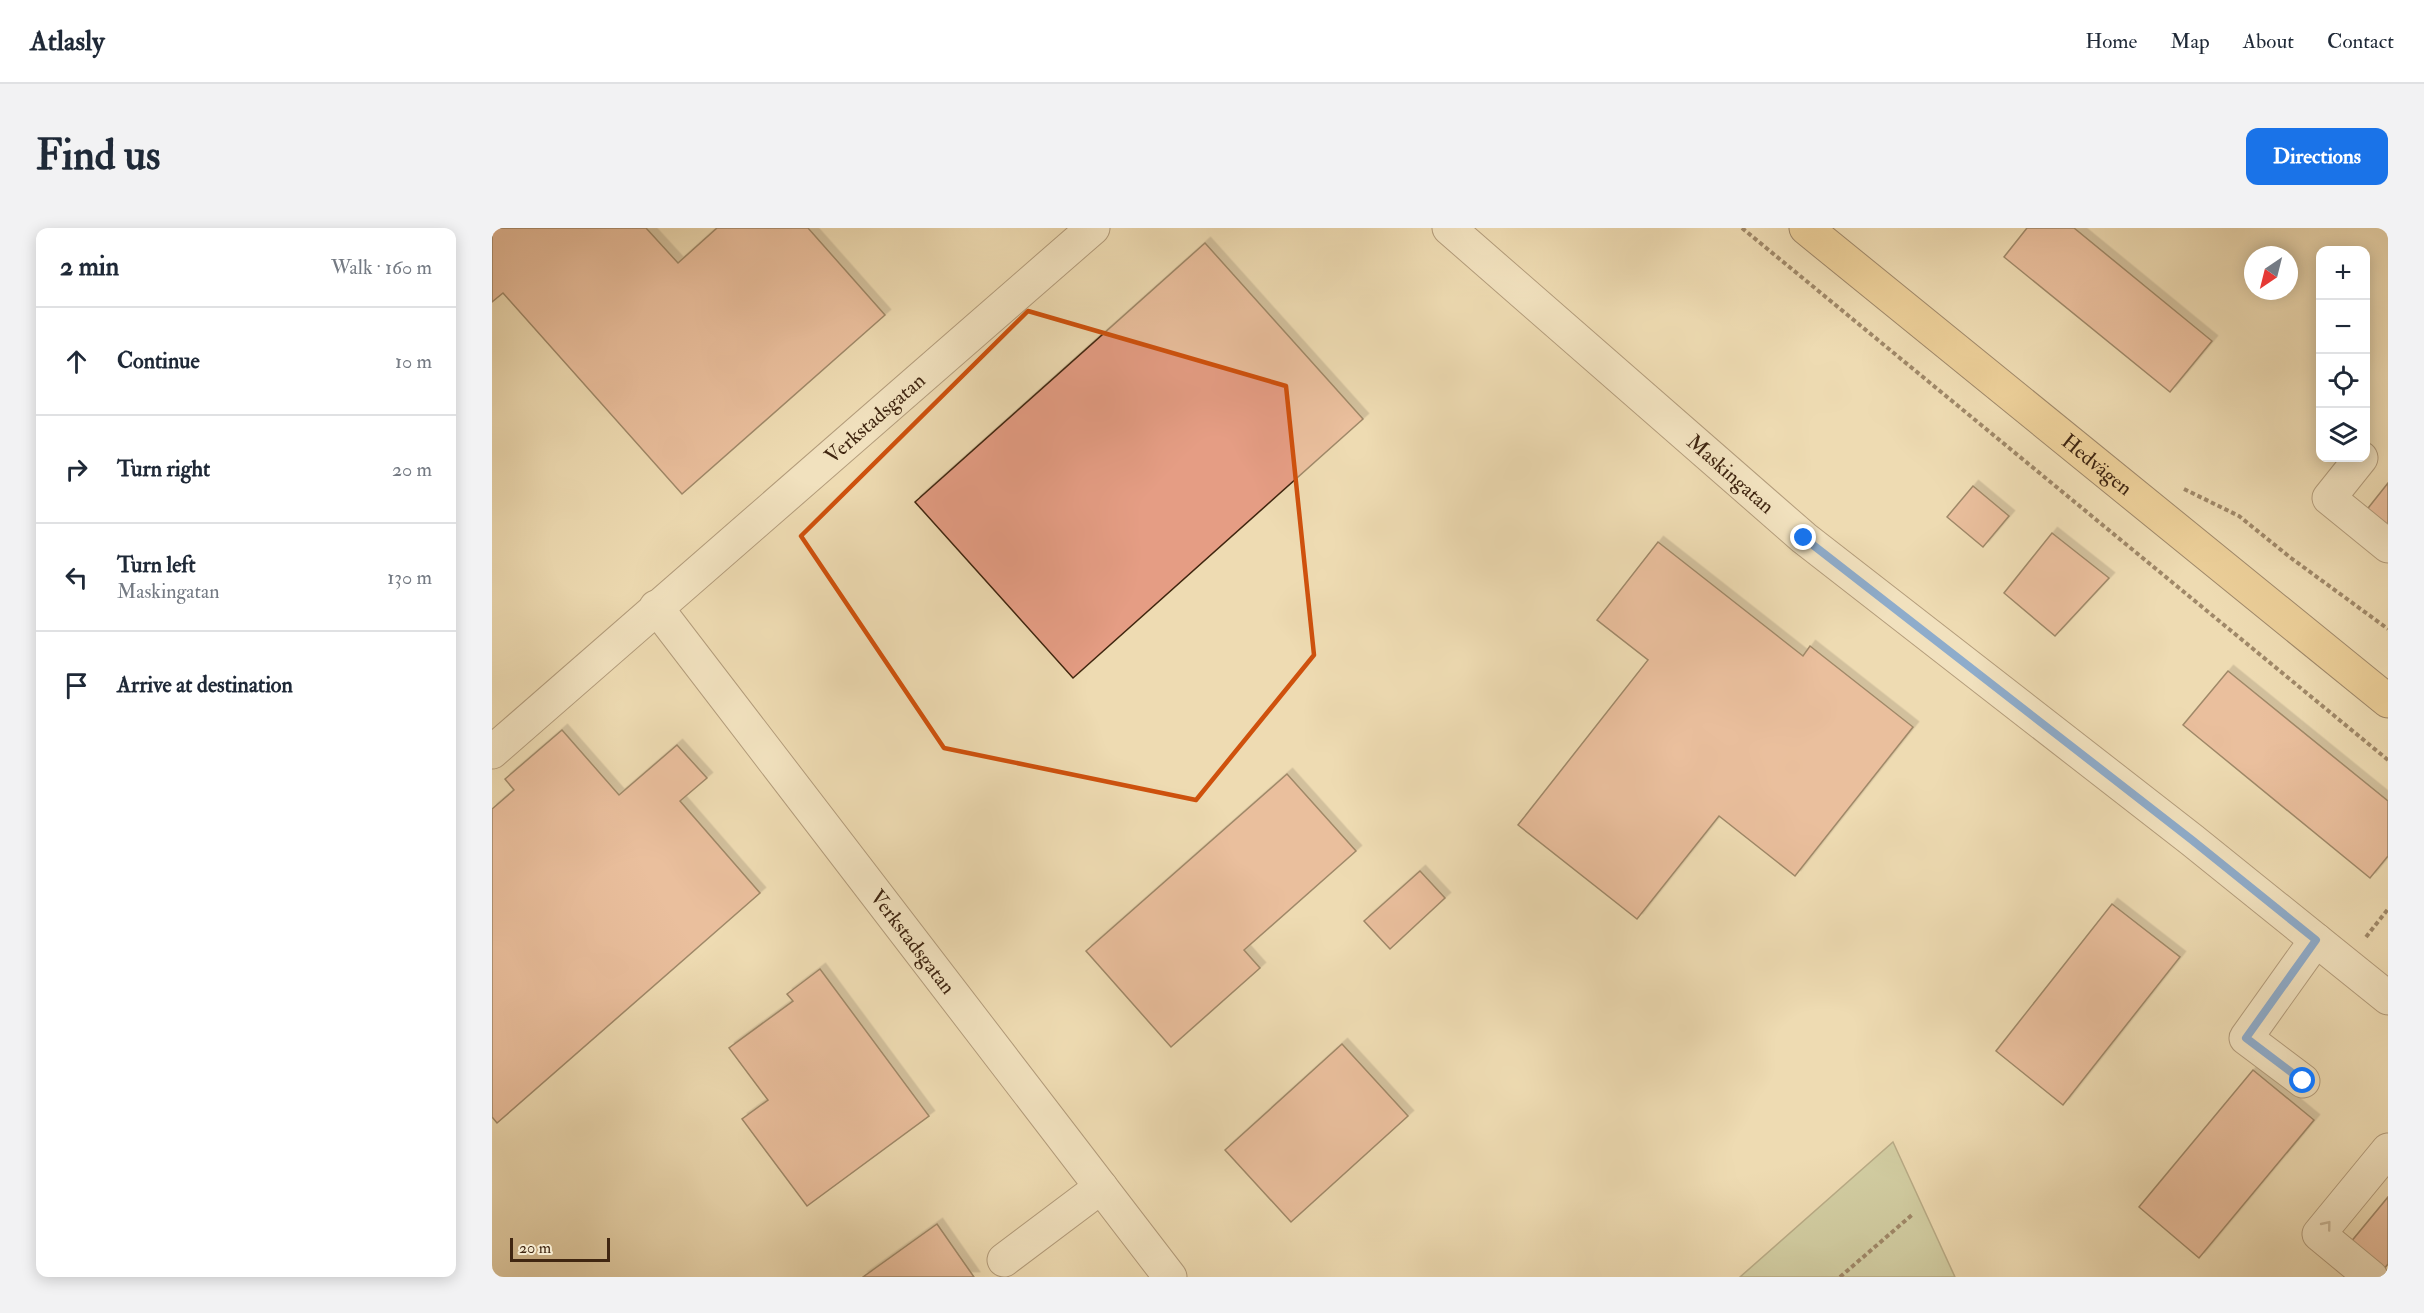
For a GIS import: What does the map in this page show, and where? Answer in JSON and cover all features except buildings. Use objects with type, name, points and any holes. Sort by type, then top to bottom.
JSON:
[{"type":"main road","name":"Hedvägen","points":[[1806,228],[2388,701]]},
{"type":"street","name":"Verkstadsgatan","points":[[492,752],[1093,228]]},
{"type":"street","name":"Maskingatan","points":[[1449,228],[1804,538],[2192,840],[2388,998]]},
{"type":"street","points":[[2357,462],[2329,498],[2388,546]]},
{"type":"street","name":"Verkstadsgatan","points":[[656,607],[1170,1277]]},
{"type":"street","points":[[2303,1081],[2246,1038],[2316,940]]},
{"type":"street","points":[[2371,1277],[2319,1234],[2388,1150]]},
{"type":"street","points":[[1004,1260],[1101,1187]]},
{"type":"path","points":[[1742,228],[2388,760]]},
{"type":"path","points":[[2179,484],[2239,516],[2290,558],[2388,629]]},
{"type":"path","points":[[1840,1277],[1913,1214]]},
{"type":"highlighted area","points":[[1028,311],[1286,386],[1314,655],[1196,800],[944,748],[801,536]]},
{"type":"green space","points":[[1893,1142],[1955,1277],[1740,1277]]},
{"type":"route","points":[[1804,538],[2192,840],[2316,940],[2246,1038],[2303,1081]]}]
